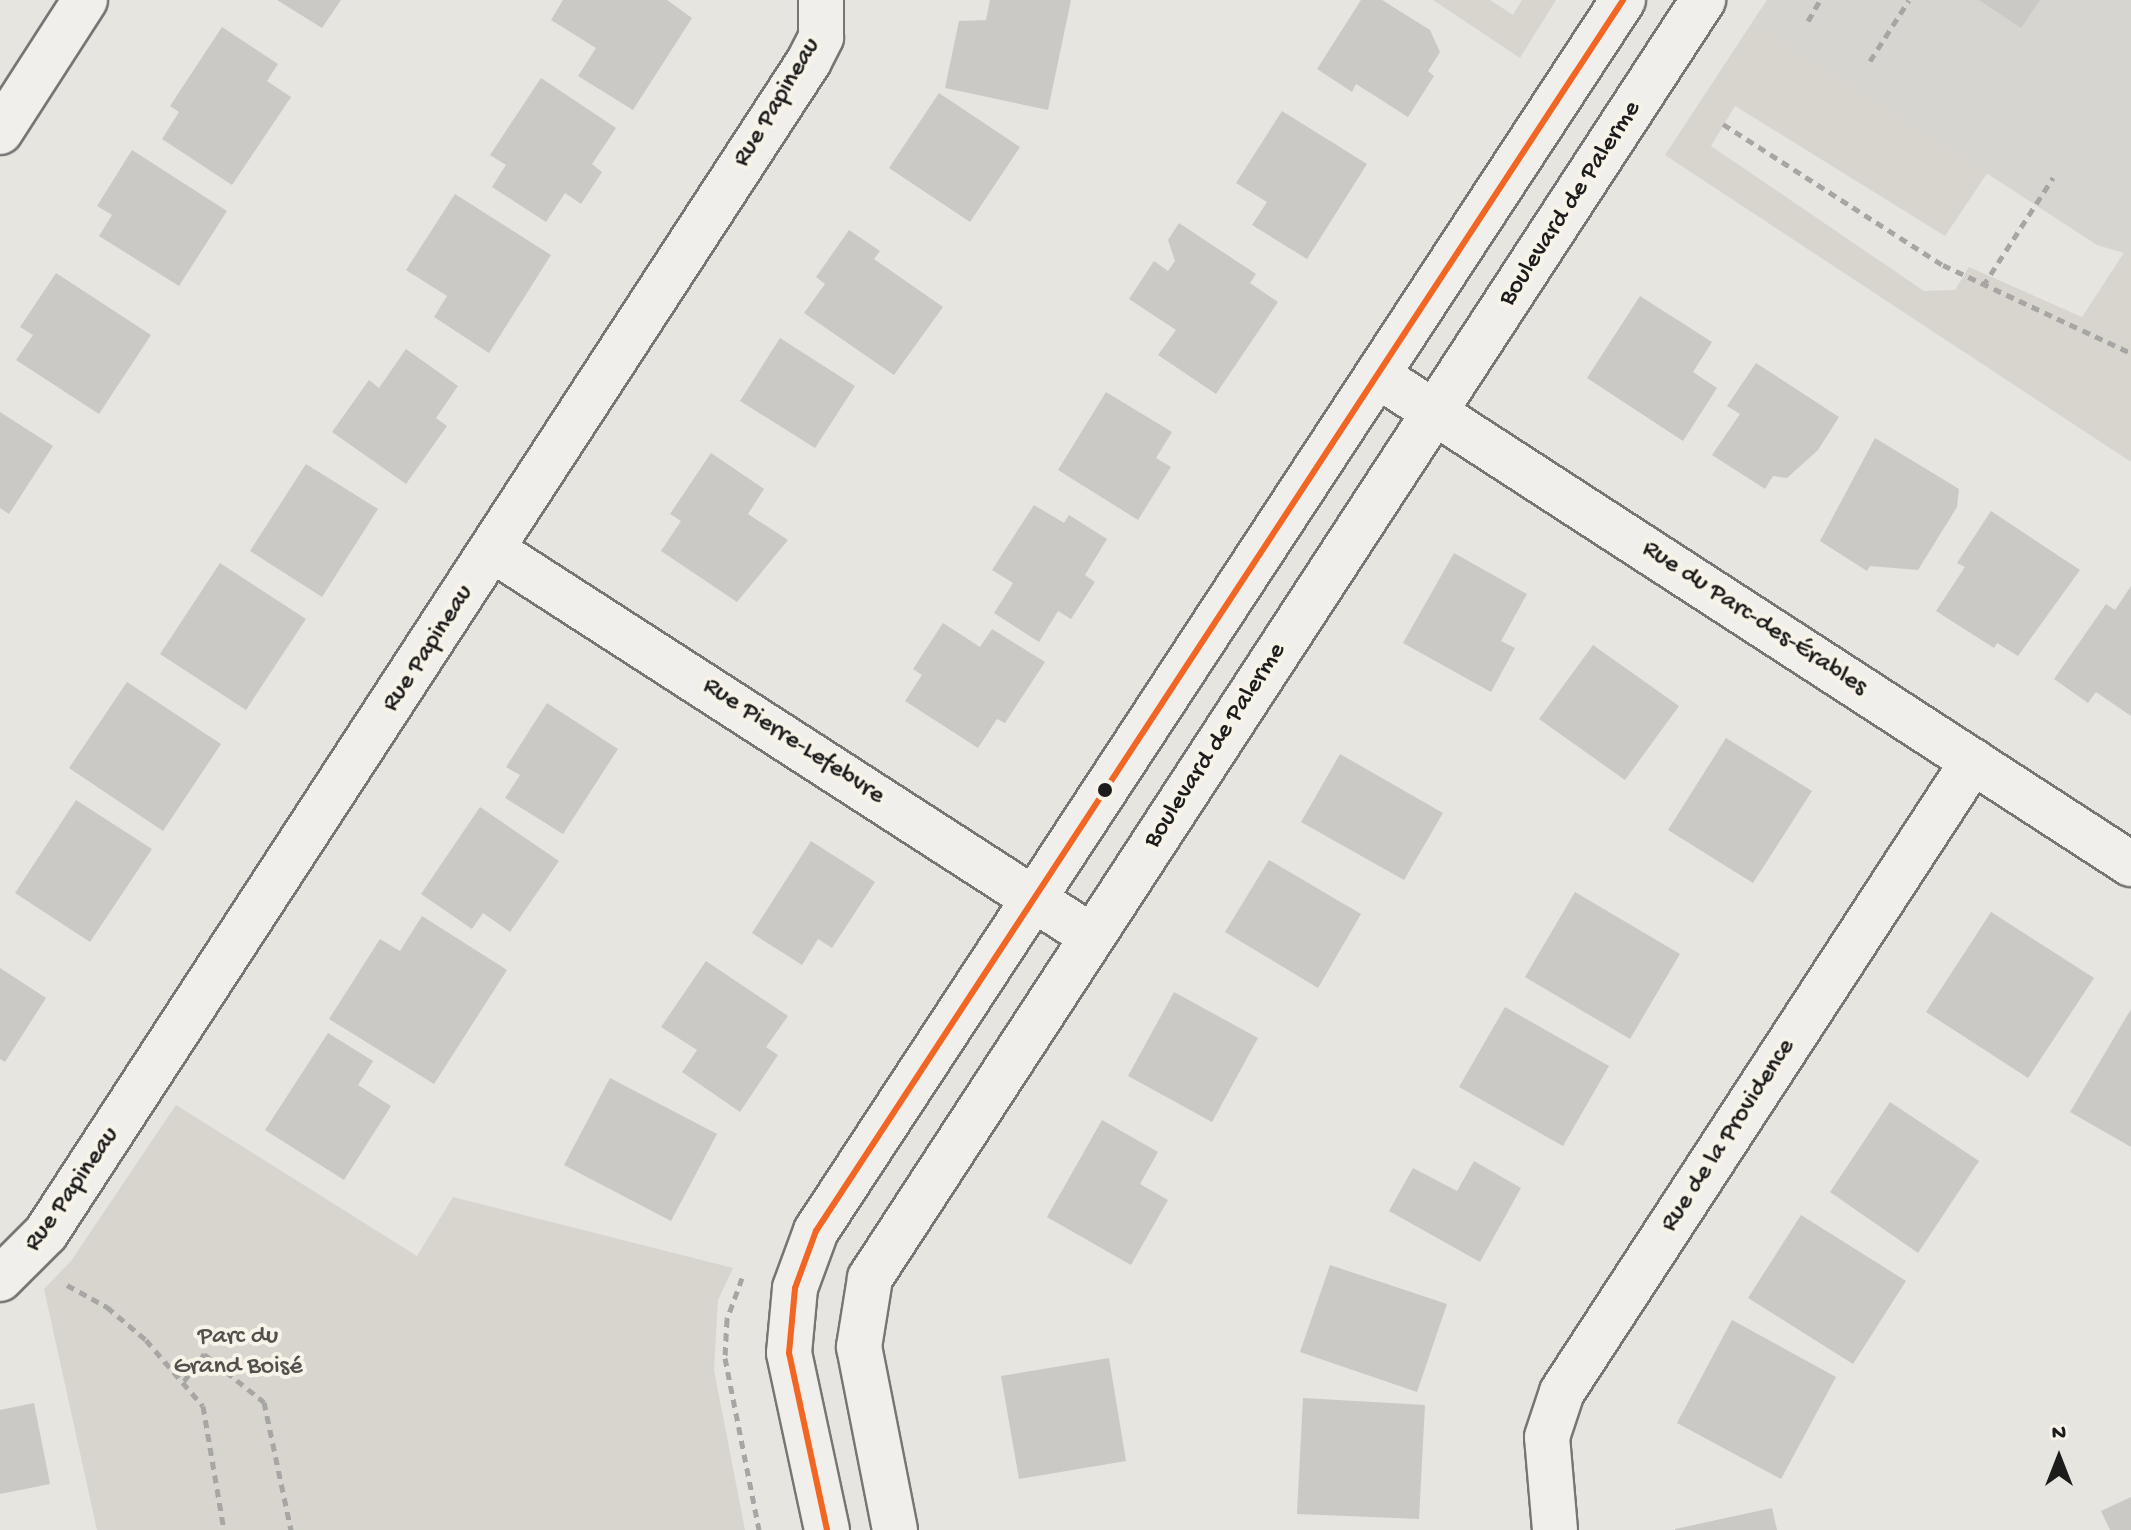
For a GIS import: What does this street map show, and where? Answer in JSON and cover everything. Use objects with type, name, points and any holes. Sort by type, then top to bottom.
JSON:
[{"type":"street","points":[[0,132],[85,0]]},
{"type":"street","name":"Rue Papineau","points":[[0,1279],[46,1233],[809,61],[821,37],[821,0]]},
{"type":"street","points":[[827,1530],[789,1353],[805,1255],[1034,898],[1623,0]]},
{"type":"street","name":"Boulevard de Palerme","points":[[895,1530],[859,1347],[870,1278],[1703,0]]},
{"type":"street","name":"Rue du Parc-des-Érables","points":[[1377,375],[2131,864]]},
{"type":"street","name":"Rue Pierre-Lefebvre","points":[[493,550],[1091,936]]},
{"type":"street","name":"Rue de la Providence","points":[[1555,1530],[1547,1492],[1547,1437],[1562,1392],[1973,761]]},
{"type":"path","points":[[1808,21],[1820,0]]},
{"type":"path","points":[[1870,61],[1909,0]]},
{"type":"path","points":[[1723,124],[1983,286],[2131,353]]},
{"type":"path","points":[[1983,286],[2053,178]]},
{"type":"path","points":[[746,1273],[727,1319],[725,1358],[759,1530]]},
{"type":"path","points":[[61,1284],[107,1307],[184,1381],[210,1422],[224,1530]]},
{"type":"path","points":[[184,1381],[204,1354],[264,1402],[291,1530]]},
{"type":"shaded area","points":[[1767,0],[2131,0],[2131,255],[2097,245],[1753,21]]},
{"type":"green space","points":[[1433,0],[1490,0],[1513,15],[1522,0],[1556,0],[1520,58]]},
{"type":"green space","points":[[1753,21],[1988,172],[1945,236],[1735,106],[1711,146],[1924,291],[1955,290],[1969,267],[2082,317],[2125,251],[2131,255],[2131,462],[1665,155]]},
{"type":"green space","name":"Parc du Grand Boisé","points":[[176,1105],[417,1256],[453,1197],[733,1268],[718,1300],[714,1370],[745,1530],[97,1530],[44,1289],[71,1261]]},
{"type":"building","points":[[277,0],[341,0],[322,28]]},
{"type":"building","points":[[563,0],[667,0],[692,18],[633,110],[578,76],[596,48],[551,20]]},
{"type":"building","points":[[990,0],[1071,0],[1048,110],[945,88],[959,21],[986,20]]},
{"type":"building","points":[[1361,0],[1382,0],[1430,30],[1440,52],[1428,71],[1434,76],[1408,117],[1356,84],[1352,92],[1317,69]]},
{"type":"building","points":[[1979,0],[2040,0],[2021,28]]},
{"type":"building","points":[[222,27],[278,64],[267,81],[291,97],[232,185],[162,139],[179,112],[170,106]]},
{"type":"building","points":[[541,78],[616,128],[592,164],[602,172],[581,204],[565,193],[546,222],[492,187],[506,165],[490,155]]},
{"type":"building","points":[[939,93],[1020,147],[970,222],[889,168]]},
{"type":"building","points":[[1282,111],[1367,164],[1307,259],[1252,225],[1267,202],[1236,183]]},
{"type":"building","points":[[132,150],[227,211],[179,286],[99,236],[112,215],[97,206]]},
{"type":"building","points":[[455,194],[551,255],[489,353],[434,317],[447,296],[406,270]]},
{"type":"building","points":[[1179,223],[1256,274],[1250,283],[1278,302],[1216,394],[1158,355],[1176,330],[1129,299],[1154,261],[1168,271],[1175,261],[1168,240]]},
{"type":"building","points":[[849,230],[880,251],[874,259],[943,307],[894,375],[804,313],[825,284],[816,277]]},
{"type":"building","points":[[56,273],[151,335],[99,414],[16,360],[33,335],[20,327]]},
{"type":"building","points":[[1640,296],[1712,342],[1693,372],[1717,388],[1683,441],[1587,378]]},
{"type":"building","points":[[780,338],[855,386],[815,448],[740,401]]},
{"type":"building","points":[[406,349],[458,386],[436,418],[447,426],[406,484],[332,432],[369,380],[379,388]]},
{"type":"building","points":[[1756,363],[1839,417],[1818,450],[1787,478],[1773,476],[1765,489],[1712,455],[1740,414],[1727,406]]},
{"type":"building","points":[[1106,392],[1172,432],[1156,458],[1171,467],[1138,520],[1058,470]]},
{"type":"building","points":[[0,412],[53,446],[9,514],[0,508]]},
{"type":"building","points":[[1875,438],[1959,489],[1957,507],[1918,570],[1870,566],[1867,571],[1820,541]]},
{"type":"building","points":[[711,453],[764,489],[748,514],[788,540],[737,602],[661,551],[681,521],[670,514]]},
{"type":"building","points":[[306,464],[378,509],[322,597],[250,551]]},
{"type":"building","points":[[1034,505],[1064,523],[1069,515],[1107,539],[1085,575],[1095,582],[1071,619],[1058,611],[1039,642],[994,613],[1013,583],[992,570]]},
{"type":"building","points":[[1991,511],[2080,570],[2018,656],[1997,643],[1994,648],[1936,611],[1965,567],[1957,563]]},
{"type":"building","points":[[1454,553],[1527,594],[1501,641],[1515,648],[1491,692],[1403,643]]},
{"type":"building","points":[[220,563],[306,619],[246,710],[160,654]]},
{"type":"building","points":[[2131,586],[2131,716],[2096,692],[2088,703],[2054,679],[2106,604],[2115,610]]},
{"type":"building","points":[[943,623],[980,647],[992,629],[1045,662],[1005,723],[997,719],[978,748],[905,701],[922,675],[913,669]]},
{"type":"building","points":[[1593,645],[1679,706],[1625,780],[1539,719]]},
{"type":"building","points":[[127,682],[221,744],[163,831],[69,768]]},
{"type":"building","points":[[547,703],[618,749],[563,834],[505,798],[520,775],[506,767]]},
{"type":"building","points":[[1726,738],[1812,791],[1753,883],[1668,830]]},
{"type":"building","points":[[1340,754],[1443,813],[1404,880],[1301,822]]},
{"type":"building","points":[[76,800],[152,849],[90,942],[15,893]]},
{"type":"building","points":[[480,807],[559,861],[510,932],[483,913],[472,929],[421,894]]},
{"type":"building","points":[[811,841],[875,882],[832,948],[818,939],[802,965],[752,933]]},
{"type":"building","points":[[1269,860],[1361,914],[1318,988],[1225,932]]},
{"type":"building","points":[[1575,892],[1680,954],[1630,1039],[1525,977]]},
{"type":"building","points":[[1991,912],[2094,978],[2028,1078],[1926,1012]]},
{"type":"building","points":[[422,916],[507,970],[434,1084],[329,1019],[380,939],[400,951]]},
{"type":"building","points":[[706,961],[788,1016],[766,1047],[778,1055],[740,1112],[682,1072],[697,1050],[661,1027]]},
{"type":"building","points":[[0,968],[46,998],[5,1062],[0,1059]]},
{"type":"building","points":[[1174,992],[1258,1038],[1212,1122],[1128,1076]]},
{"type":"building","points":[[1505,1007],[1609,1066],[1563,1146],[1459,1087]]},
{"type":"building","points":[[2131,1009],[2131,1147],[2070,1112]]},
{"type":"building","points":[[328,1033],[373,1061],[358,1085],[391,1106],[344,1180],[265,1130]]},
{"type":"building","points":[[610,1078],[717,1134],[671,1221],[564,1165]]},
{"type":"building","points":[[1890,1102],[1979,1161],[1918,1253],[1830,1192]]},
{"type":"building","points":[[1102,1120],[1158,1152],[1140,1184],[1168,1200],[1131,1265],[1047,1217]]},
{"type":"building","points":[[1474,1161],[1521,1188],[1480,1262],[1389,1211],[1413,1168],[1457,1191]]},
{"type":"building","points":[[1801,1215],[1906,1281],[1853,1364],[1748,1298]]},
{"type":"building","points":[[1330,1265],[1447,1304],[1417,1392],[1300,1352]]},
{"type":"building","points":[[1732,1320],[1836,1377],[1781,1479],[1677,1423]]},
{"type":"building","points":[[1109,1358],[1126,1461],[1019,1479],[1001,1376]]},
{"type":"building","points":[[1303,1398],[1425,1405],[1419,1519],[1297,1514]]},
{"type":"building","points":[[34,1403],[50,1484],[0,1494],[0,1410]]},
{"type":"building","points":[[2131,1497],[2131,1530],[2110,1530],[2101,1511]]},
{"type":"building","points":[[1772,1508],[1777,1530],[1675,1530],[1675,1529]]},
{"type":"transit line","points":[[827,1530],[789,1353],[795,1288],[816,1231],[1623,0]]}]
